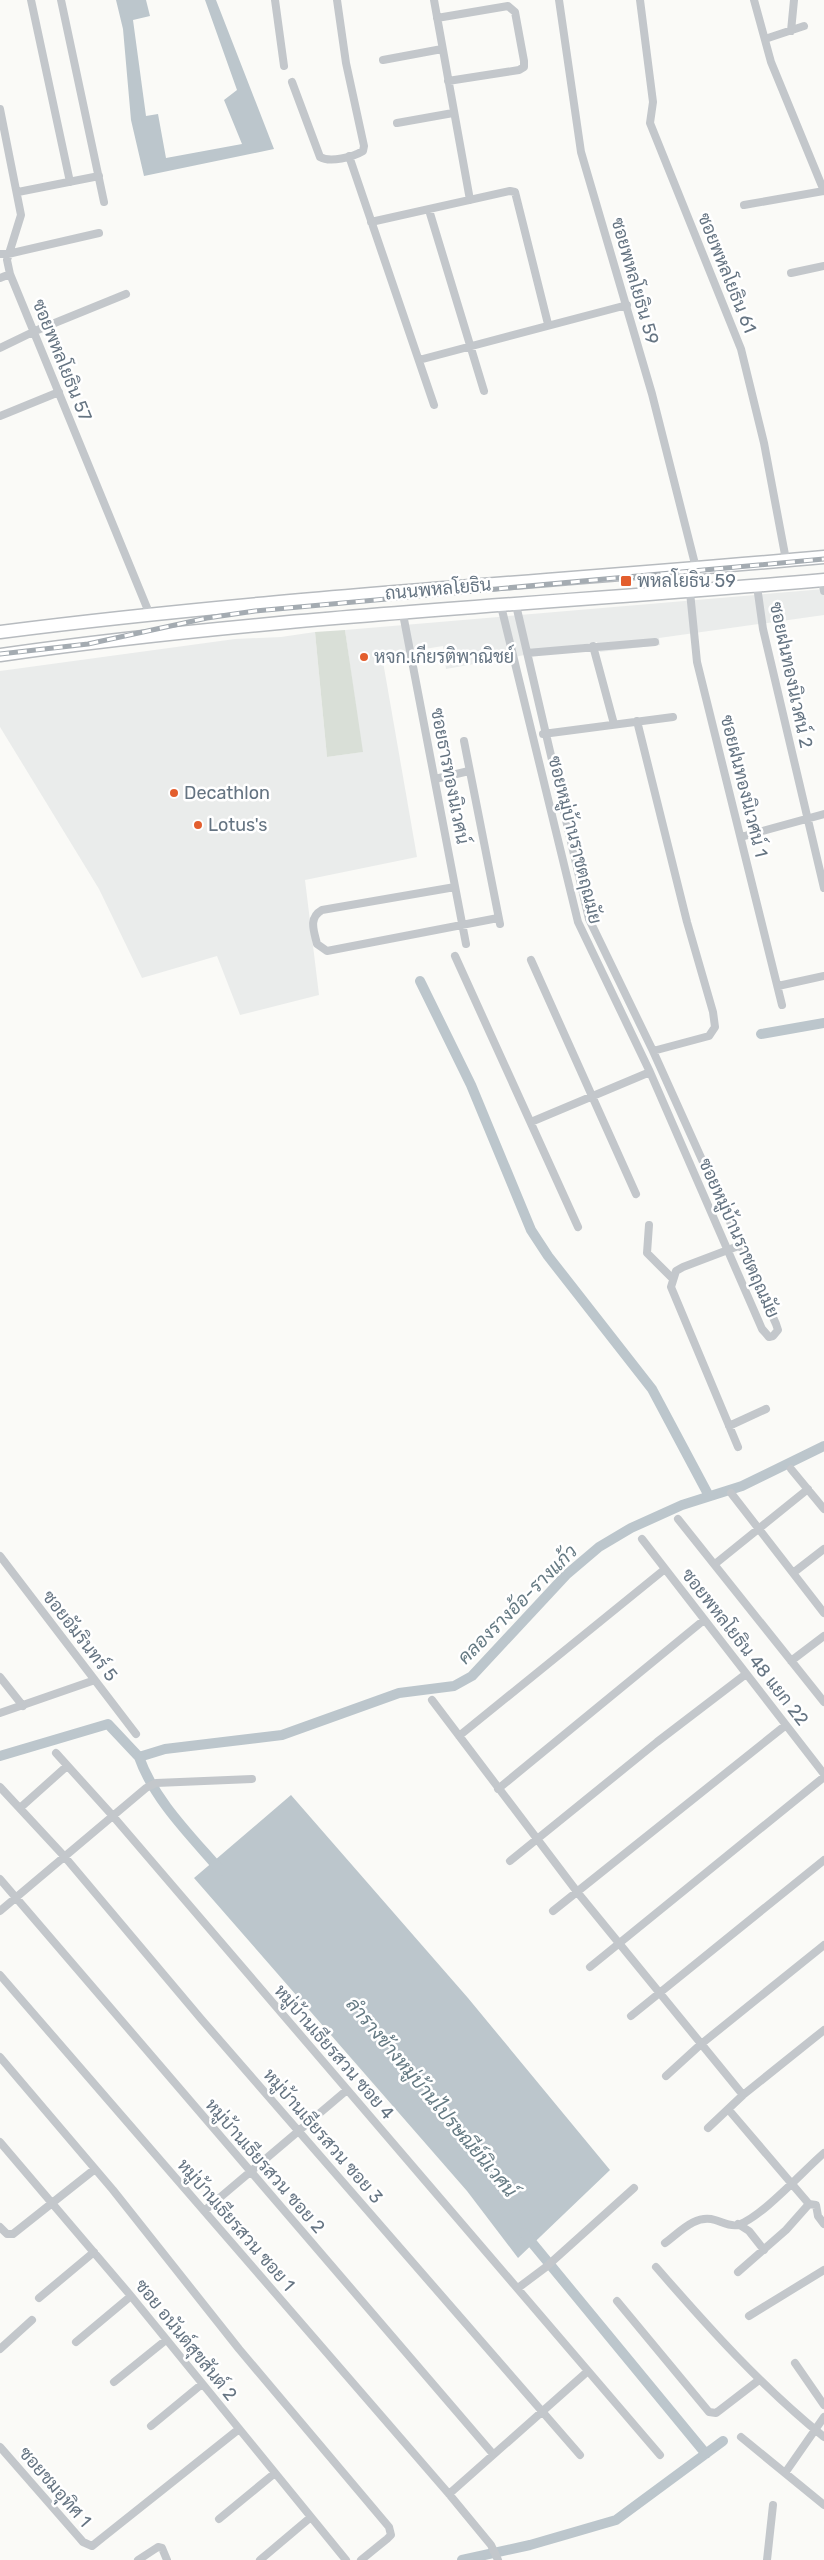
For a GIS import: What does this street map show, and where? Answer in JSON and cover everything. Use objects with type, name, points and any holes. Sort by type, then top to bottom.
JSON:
[{"type":"main road","name":"ถนนพหลโยธิน","points":[[0,632],[150,615],[824,557]]},
{"type":"main road","name":"ถนนพหลโยธิน","points":[[0,655],[54,646],[262,625],[757,586],[823,583]]},
{"type":"main road","name":"ถนนพหลโยธิน","points":[[0,624],[53,625]]},
{"type":"main road","name":"ถนนพหลโยธิน","points":[[0,646],[54,646]]},
{"type":"street","points":[[31,0],[70,182]]},
{"type":"street","points":[[60,0],[104,202]]},
{"type":"street","points":[[275,0],[284,66]]},
{"type":"street","points":[[292,82],[320,157],[326,159],[361,153],[364,146],[346,63],[337,0]]},
{"type":"street","points":[[434,0],[470,200]]},
{"type":"street","name":"ซอยพหลโยธิน 59","points":[[559,0],[581,152],[627,305],[696,568]]},
{"type":"street","name":"ซอยพหลโยธิน 61","points":[[640,0],[653,102],[650,123],[741,349],[764,443],[786,560]]},
{"type":"street","points":[[744,205],[824,191],[771,62],[754,0]]},
{"type":"street","points":[[790,30],[794,0]]},
{"type":"street","points":[[437,18],[508,6],[515,12],[524,61],[524,67],[519,70],[448,81]]},
{"type":"street","points":[[765,39],[804,26]]},
{"type":"street","points":[[383,60],[442,48]]},
{"type":"street","name":"ซอยพหลโยธิน 57","points":[[0,108],[21,215],[4,254],[10,274],[150,615]]},
{"type":"street","points":[[397,123],[453,113]]},
{"type":"street","points":[[349,156],[434,405]]},
{"type":"street","points":[[18,192],[99,176]]},
{"type":"street","points":[[371,222],[510,191],[518,196],[548,324]]},
{"type":"street","points":[[430,210],[484,391]]},
{"type":"street","points":[[4,254],[99,233]]},
{"type":"street","points":[[791,273],[824,266]]},
{"type":"street","points":[[0,278],[10,274]]},
{"type":"street","points":[[0,348],[35,331],[126,294]]},
{"type":"street","points":[[419,360],[548,324],[627,305]]},
{"type":"street","points":[[0,416],[59,392]]},
{"type":"street","name":"ซอยฝนทองนิเวศน์ 2","points":[[757,586],[763,629],[824,888]]},
{"type":"street","name":"ซอยฝนทองนิเวศน์ 1","points":[[690,592],[697,662],[782,1005]]},
{"type":"street","name":"ซอยหมู่บ้านราชตฤณมัย","points":[[501,606],[534,735],[574,911],[582,932],[650,1072],[689,1164],[729,1249],[762,1329],[769,1337],[773,1336],[778,1330],[776,1324],[653,1051],[589,919],[516,605]]},
{"type":"street","name":"ซอยธารทองนิเวศน์","points":[[403,614],[466,944]]},
{"type":"street","points":[[527,653],[654,642]]},
{"type":"street","points":[[593,646],[614,724]]},
{"type":"street","points":[[534,735],[673,717]]},
{"type":"street","points":[[637,721],[687,922],[713,1012],[714,1027],[709,1036],[653,1051]]},
{"type":"street","points":[[455,887],[322,910],[315,916],[312,924],[317,944],[327,951],[462,924],[499,921],[464,740]]},
{"type":"street","points":[[436,779],[469,771]]},
{"type":"street","points":[[741,837],[824,814]]},
{"type":"street","points":[[455,956],[578,1227]]},
{"type":"street","points":[[531,960],[636,1194]]},
{"type":"street","points":[[778,986],[824,976]]},
{"type":"street","points":[[614,995],[625,991]]},
{"type":"street","points":[[531,1122],[650,1072]]},
{"type":"street","points":[[689,1164],[702,1159]]},
{"type":"street","points":[[649,1225],[647,1253],[672,1278]]},
{"type":"street","points":[[738,1447],[671,1287],[672,1278],[676,1271],[741,1245]]},
{"type":"street","points":[[729,1426],[766,1409]]},
{"type":"street","points":[[791,1469],[824,1509]]},
{"type":"street","points":[[715,1564],[808,1489]]},
{"type":"street","points":[[731,1493],[824,1613]]},
{"type":"street","points":[[678,1518],[824,1702]]},
{"type":"street","name":"ซอยพหลโยธิน 48 แยก 22","points":[[642,1539],[786,1724],[824,1776]]},
{"type":"street","points":[[793,1573],[824,1548]]},
{"type":"street","name":"ซอยอัมรินทร์ 5","points":[[0,1556],[136,1734]]},
{"type":"street","points":[[459,1736],[665,1569]]},
{"type":"street","points":[[498,1789],[704,1620]]},
{"type":"street","points":[[791,1661],[824,1636]]},
{"type":"street","points":[[510,1861],[657,1742],[746,1674]]},
{"type":"street","points":[[0,1677],[22,1706]]},
{"type":"street","points":[[0,1713],[96,1680]]},
{"type":"street","points":[[432,1700],[578,1892],[700,2045],[744,2095]]},
{"type":"street","points":[[553,1912],[786,1724]]},
{"type":"street","name":"หมู่บ้านเธียรสวน ซอย 4","points":[[56,1753],[112,1815],[660,2455]]},
{"type":"street","points":[[20,1808],[68,1766]]},
{"type":"street","points":[[590,1967],[824,1776]]},
{"type":"street","points":[[0,1911],[146,1788],[156,1783],[252,1779]]},
{"type":"street","name":"หมู่บ้านเธียรสวน ซอย 3","points":[[0,1787],[64,1856],[202,2020],[580,2454]]},
{"type":"street","points":[[631,2016],[824,1860]]},
{"type":"street","name":"หมู่บ้านเธียรสวน ซอย 2","points":[[0,1879],[493,2454]]},
{"type":"street","points":[[666,2076],[700,2045],[824,1945]]},
{"type":"street","name":"หมู่บ้านเธียรสวน ซอย 1","points":[[0,1975],[449,2494],[493,2548],[498,2560]]},
{"type":"street","points":[[708,2128],[744,2095],[824,2032]]},
{"type":"street","points":[[0,2057],[95,2169],[240,2349],[389,2527],[391,2535],[388,2539],[362,2560]]},
{"type":"street","points":[[204,2211],[300,2132],[347,2090]]},
{"type":"street","points":[[728,2109],[809,2204],[816,2205],[818,2216],[824,2224]]},
{"type":"street","name":"ซอย อนันต์สุขสันต์ 2","points":[[0,2142],[131,2296],[346,2560]]},
{"type":"street","points":[[665,2243],[698,2219],[705,2218],[733,2225],[754,2216],[824,2153]]},
{"type":"street","points":[[0,2228],[7,2234],[13,2234],[95,2169]]},
{"type":"street","points":[[518,2288],[548,2265],[634,2188]]},
{"type":"street","points":[[738,2272],[764,2250],[809,2204]]},
{"type":"street","points":[[738,2224],[749,2231],[764,2250]]},
{"type":"street","points":[[39,2298],[94,2252]]},
{"type":"street","points":[[656,2267],[708,2328],[758,2380],[824,2437]]},
{"type":"street","points":[[750,2316],[824,2270]]},
{"type":"street","points":[[76,2342],[131,2296]]},
{"type":"street","points":[[617,2301],[709,2412],[716,2413],[758,2380]]},
{"type":"street","points":[[0,2349],[32,2320]]},
{"type":"street","points":[[114,2382],[166,2340]]},
{"type":"street","points":[[785,2473],[824,2417],[822,2411],[824,2404],[795,2362]]},
{"type":"street","points":[[449,2494],[588,2371]]},
{"type":"street","points":[[151,2426],[202,2384]]},
{"type":"street","name":"ซอยชมอุทิศ 1","points":[[0,2447],[88,2546],[98,2543],[239,2429]]},
{"type":"street","points":[[741,2437],[824,2505]]},
{"type":"street","points":[[220,2519],[275,2473]]},
{"type":"street","points":[[767,2560],[773,2505]]},
{"type":"street","points":[[260,2560],[311,2518]]},
{"type":"street","points":[[138,2560],[158,2547],[162,2548],[166,2560]]},
{"type":"shaded area","points":[[824,589],[824,615],[659,638],[660,645],[600,652],[597,642],[446,669],[443,646],[382,656],[417,857],[305,880],[319,995],[240,1015],[217,956],[142,978],[99,889],[0,727],[0,671],[235,639],[281,637],[315,632],[327,757],[362,752],[345,630]]},
{"type":"shaded area","points":[[345,630],[363,752],[327,757],[315,632]]},
{"type":"water","points":[[116,0],[146,0],[150,16],[133,20],[146,116],[158,114],[166,158],[242,144],[224,100],[237,90],[205,0],[216,0],[274,149],[144,176],[131,120],[123,29]]},
{"type":"water","points":[[291,1795],[468,1998],[610,2170],[518,2258],[467,2191],[194,1878]]},
{"type":"waterway","points":[[420,981],[471,1085],[531,1230],[548,1256],[652,1389],[709,1496]]},
{"type":"waterway","points":[[761,1034],[824,1023]]},
{"type":"waterway","name":"คลองรางอ้อ-รางแก้ว","points":[[0,1756],[108,1724],[139,1757],[165,1749],[282,1735],[399,1693],[454,1686],[472,1676],[566,1575],[599,1547],[631,1528],[682,1505],[742,1486],[824,1446]]},
{"type":"waterway","name":"ลำรางข้างหมู่บ้านไปรษณีย์นิเวศน์","points":[[139,1757],[154,1788],[174,1817],[221,1871]]},
{"type":"waterway","name":"ลำรางข้างหมู่บ้านไปรษณีย์นิเวศน์","points":[[524,2233],[706,2454]]},
{"type":"waterway","name":"ลำรางข้างหมู่บ้านไปรษณีย์นิเวศน์","points":[[462,2560],[530,2545],[616,2520],[723,2441]]},
{"type":"railway","points":[[0,654],[88,644],[207,618],[255,611],[824,559]]},
{"type":"place","name":"พหลโยธิน 59","points":[[626,581]]},
{"type":"place","name":"หจก.เกียรติพาณิชย์","points":[[364,657]]},
{"type":"place","name":"Decathlon","points":[[174,793]]},
{"type":"place","name":"Lotus's","points":[[198,825]]}]
